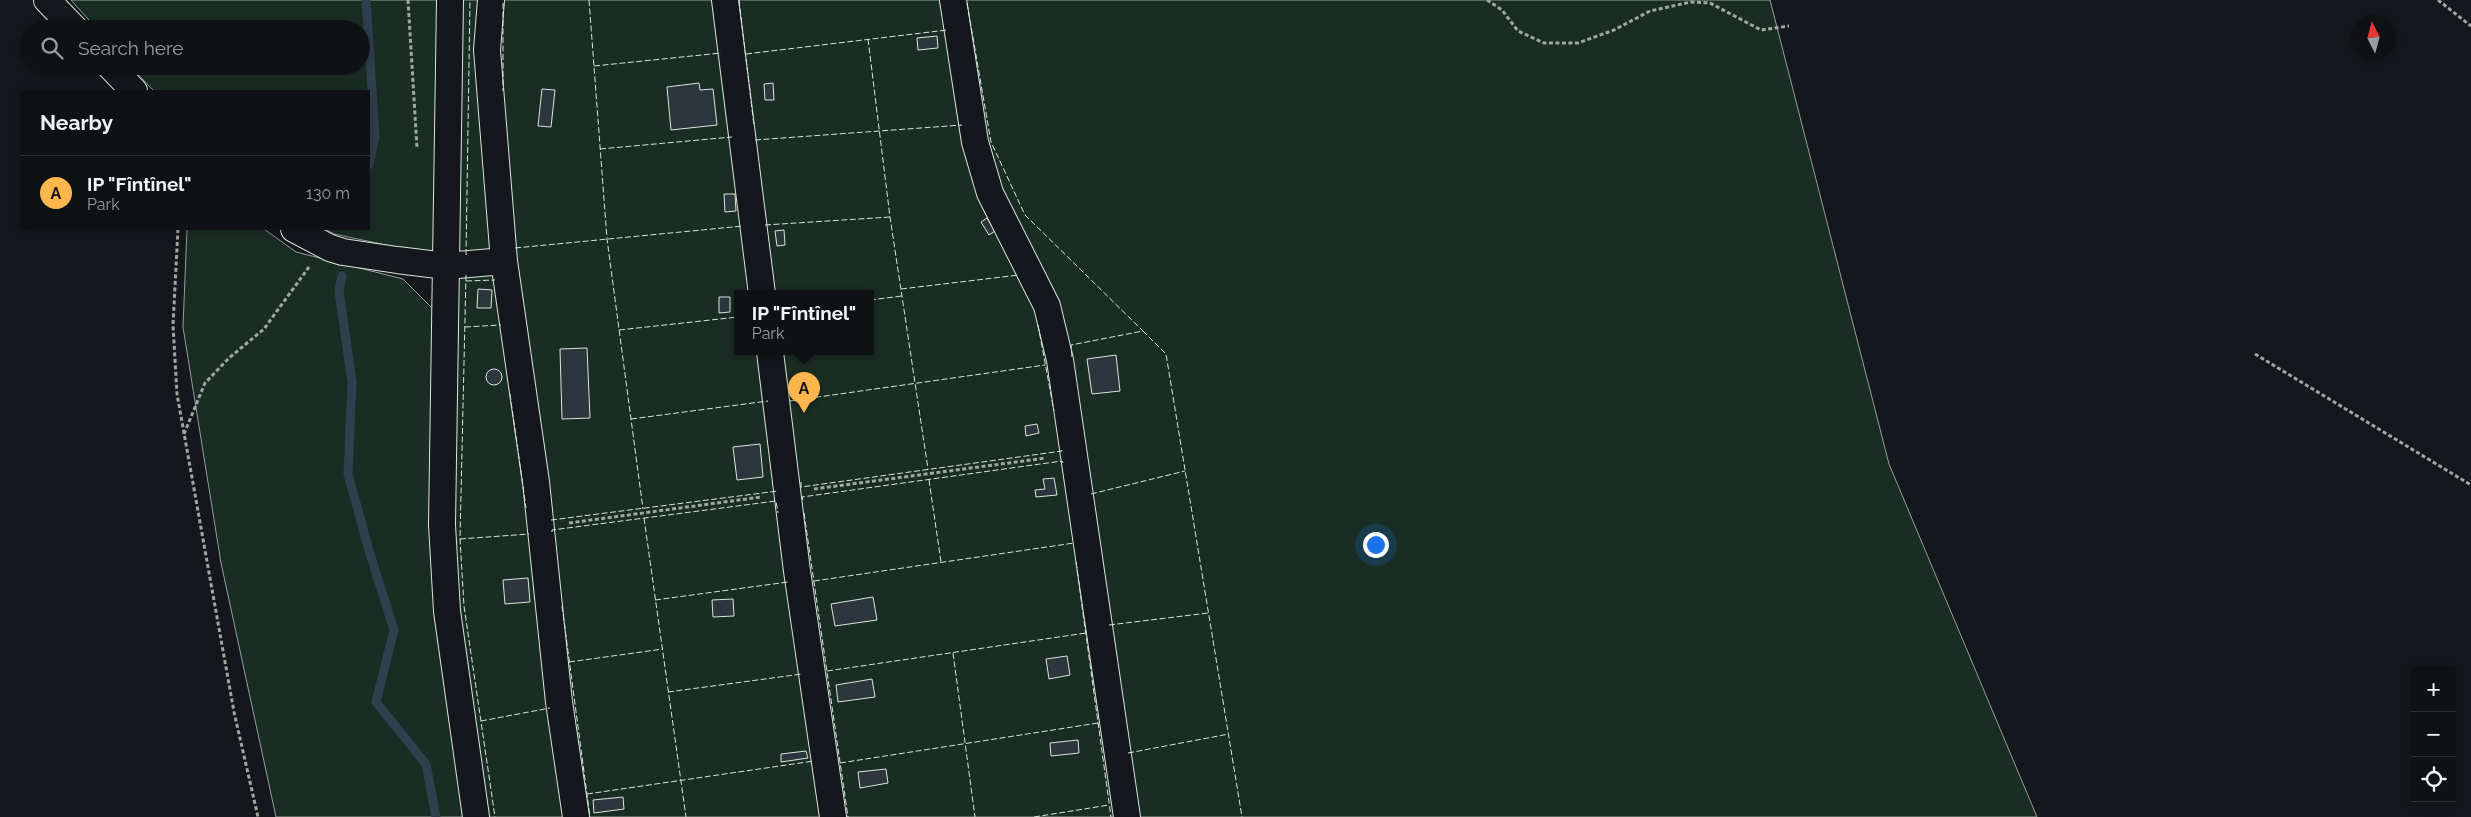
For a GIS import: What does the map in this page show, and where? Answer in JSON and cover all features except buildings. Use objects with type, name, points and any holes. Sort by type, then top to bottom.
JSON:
[{"type":"street","points":[[47,0],[66,20]]},
{"type":"street","points":[[450,0],[442,525],[447,611],[476,817]]},
{"type":"street","points":[[491,0],[487,50],[504,260],[536,482],[559,702],[576,817]]},
{"type":"street","points":[[725,0],[761,290]]},
{"type":"street","points":[[953,0],[974,142],[990,193],[1047,306],[1060,360],[1127,817]]},
{"type":"street","points":[[119,75],[133,90]]},
{"type":"street","points":[[296,230],[330,248],[344,252],[446,266],[504,260]]},
{"type":"street","points":[[770,355],[797,571],[833,817]]},
{"type":"path","points":[[408,0],[418,157]]},
{"type":"path","points":[[1487,0],[1502,10],[1518,31],[1544,43],[1578,43],[1614,30],[1650,11],[1691,2],[1710,3],[1761,30],[1789,26]]},
{"type":"path","points":[[2438,0],[2471,26]]},
{"type":"path","points":[[178,230],[172,324],[178,394],[234,712],[258,817]]},
{"type":"path","points":[[184,435],[206,383],[229,358],[264,329],[285,303],[306,270],[330,248]]},
{"type":"path","points":[[2255,354],[2471,485]]},
{"type":"green space","points":[[71,0],[1770,0],[1889,464],[2037,817],[276,817],[221,563],[183,327],[187,230],[265,230],[296,252],[403,279],[433,309],[433,255],[334,234],[327,230],[370,230],[370,90],[153,90],[139,75],[370,75],[370,20],[89,20]]},
{"type":"waterway","points":[[366,0],[367,20]]},
{"type":"waterway","points":[[370,60],[375,136],[370,160]]},
{"type":"waterway","points":[[342,276],[339,291],[352,382],[348,474],[370,554],[394,630],[376,702],[426,764],[436,817]]},
{"type":"fence","points":[[466,255],[470,0]]},
{"type":"fence","points":[[589,0],[607,239],[643,509]]},
{"type":"fence","points":[[739,0],[754,126]]},
{"type":"fence","points":[[503,3],[503,91]]},
{"type":"fence","points":[[967,3],[991,142],[1025,215],[1143,331]]},
{"type":"fence","points":[[746,54],[947,30]]},
{"type":"fence","points":[[868,39],[890,217],[928,469]]},
{"type":"fence","points":[[594,66],[721,53]]},
{"type":"fence","points":[[755,140],[962,125]]},
{"type":"fence","points":[[600,149],[732,137]]},
{"type":"fence","points":[[765,225],[890,217]]},
{"type":"fence","points":[[515,248],[743,226]]},
{"type":"fence","points":[[466,275],[460,539],[464,606],[495,817]]},
{"type":"fence","points":[[901,289],[1019,275]]},
{"type":"fence","points":[[466,281],[495,280]]},
{"type":"fence","points":[[874,300],[902,296]]},
{"type":"fence","points":[[619,330],[734,317]]},
{"type":"fence","points":[[465,327],[501,325]]},
{"type":"fence","points":[[1038,325],[1054,411]]},
{"type":"fence","points":[[1072,357],[1071,345],[1143,331],[1166,354],[1242,817]]},
{"type":"fence","points":[[790,401],[1045,365]]},
{"type":"fence","points":[[510,394],[526,508]]},
{"type":"fence","points":[[631,419],[768,401]]},
{"type":"fence","points":[[801,482],[801,487],[1062,451],[1061,448]]},
{"type":"fence","points":[[803,500],[802,497],[1062,461],[1063,463]]},
{"type":"fence","points":[[1091,494],[1185,471]]},
{"type":"fence","points":[[929,480],[941,562]]},
{"type":"fence","points":[[551,520],[778,491]]},
{"type":"fence","points":[[552,532],[552,530],[776,501],[778,513]]},
{"type":"fence","points":[[804,513],[848,817]]},
{"type":"fence","points":[[644,518],[686,817]]},
{"type":"fence","points":[[460,539],[529,534]]},
{"type":"fence","points":[[814,581],[1074,543]]},
{"type":"fence","points":[[1076,562],[1111,817]]},
{"type":"fence","points":[[655,600],[788,582]]},
{"type":"fence","points":[[562,606],[590,817]]},
{"type":"fence","points":[[1109,625],[1208,613]]},
{"type":"fence","points":[[827,671],[1086,633]]},
{"type":"fence","points":[[569,662],[663,649]]},
{"type":"fence","points":[[953,653],[975,817]]},
{"type":"fence","points":[[668,692],[802,674]]},
{"type":"fence","points":[[481,721],[550,708]]},
{"type":"fence","points":[[840,763],[1098,723]]},
{"type":"fence","points":[[1128,753],[1229,734]]},
{"type":"fence","points":[[587,794],[814,761]]},
{"type":"fence","points":[[1034,817],[1109,805]]},
{"type":"place","name":"IP \"Fîntînel\"","points":[[804,413]]}]
